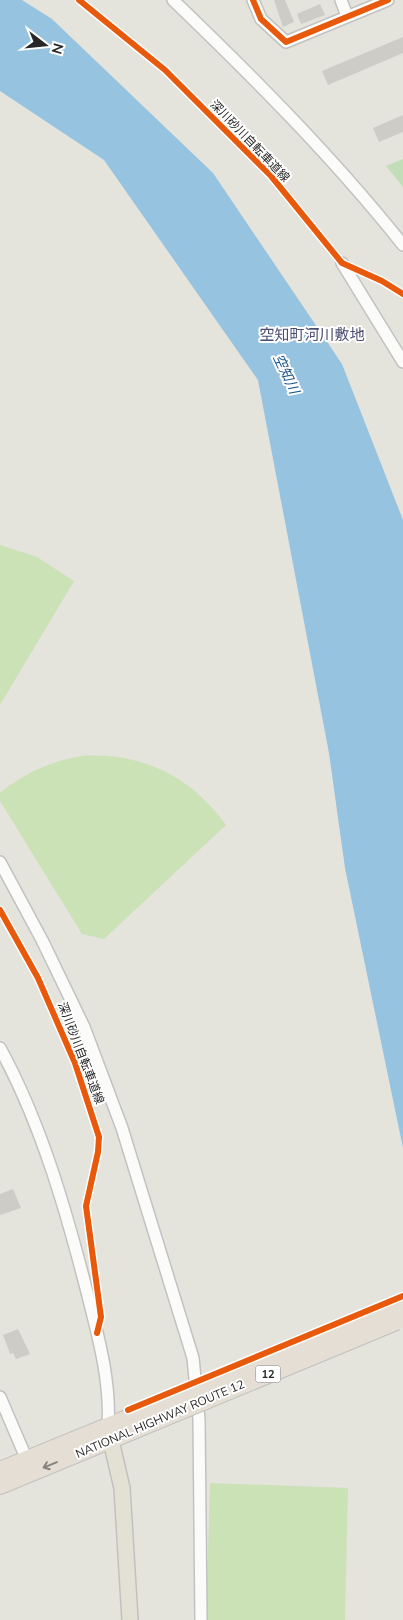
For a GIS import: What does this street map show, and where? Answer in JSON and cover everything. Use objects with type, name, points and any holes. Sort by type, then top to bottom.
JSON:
[{"type":"highway","name":"NATIONAL HIGHWAY ROUTE 12","points":[[0,1485],[132,1423],[403,1305]]},
{"type":"highway","name":"NATIONAL HIGHWAY ROUTE 12","points":[[132,1423],[403,1318]]},
{"type":"highway","name":"NATIONAL HIGHWAY ROUTE 12","points":[[0,1471],[27,1460],[110,1433]]},
{"type":"main road","points":[[110,1433],[122,1488],[130,1620]]},
{"type":"street","points":[[173,0],[302,128],[373,207],[403,245]]},
{"type":"street","points":[[252,0],[260,19],[286,42],[388,0]]},
{"type":"street","points":[[341,0],[347,16]]},
{"type":"street","points":[[342,263],[403,362]]},
{"type":"street","points":[[0,862],[42,940],[84,1027],[122,1128],[193,1358],[199,1419],[201,1620]]},
{"type":"street","points":[[0,1048],[12,1070],[52,1172],[71,1231],[97,1333],[109,1393],[110,1433]]},
{"type":"street","points":[[0,1397],[27,1460]]},
{"type":"green space","points":[[403,159],[403,187],[386,166]]},
{"type":"green space","points":[[0,545],[37,557],[74,581],[0,705]]},
{"type":"green space","points":[[81,756],[124,758],[144,763],[163,771],[197,793],[226,825],[104,939],[82,934],[0,801],[0,793],[28,774],[48,765]]},
{"type":"green space","points":[[210,1483],[348,1488],[345,1620],[206,1620]]},
{"type":"water","name":"空知川","points":[[0,0],[22,0],[52,19],[213,173],[342,364],[403,520],[403,1148],[345,868],[329,753],[258,380],[104,160],[0,91]]},
{"type":"building","points":[[274,0],[285,0],[294,22],[283,27]]},
{"type":"building","points":[[320,4],[325,15],[301,24],[297,14]]},
{"type":"building","points":[[403,37],[403,53],[328,85],[322,71]]},
{"type":"building","points":[[403,115],[403,132],[379,142],[373,128]]},
{"type":"building","points":[[13,1189],[21,1208],[0,1215],[0,1194]]},
{"type":"building","points":[[18,1329],[30,1354],[16,1359],[13,1353],[10,1354],[3,1335]]},
{"type":"cycle path","name":"深川砂川自転車道線","points":[[79,0],[165,70],[271,176],[342,263],[382,281],[403,294]]},
{"type":"cycle path","points":[[253,0],[261,19],[286,42],[388,0]]},
{"type":"cycle path","name":"深川砂川自転車道線","points":[[0,910],[38,978],[75,1063],[99,1137],[98,1152],[86,1206],[101,1317],[97,1333]]},
{"type":"cycle path","points":[[128,1410],[403,1296]]},
{"type":"district","name":"空知町河川敷地","points":[[312,335]]}]
